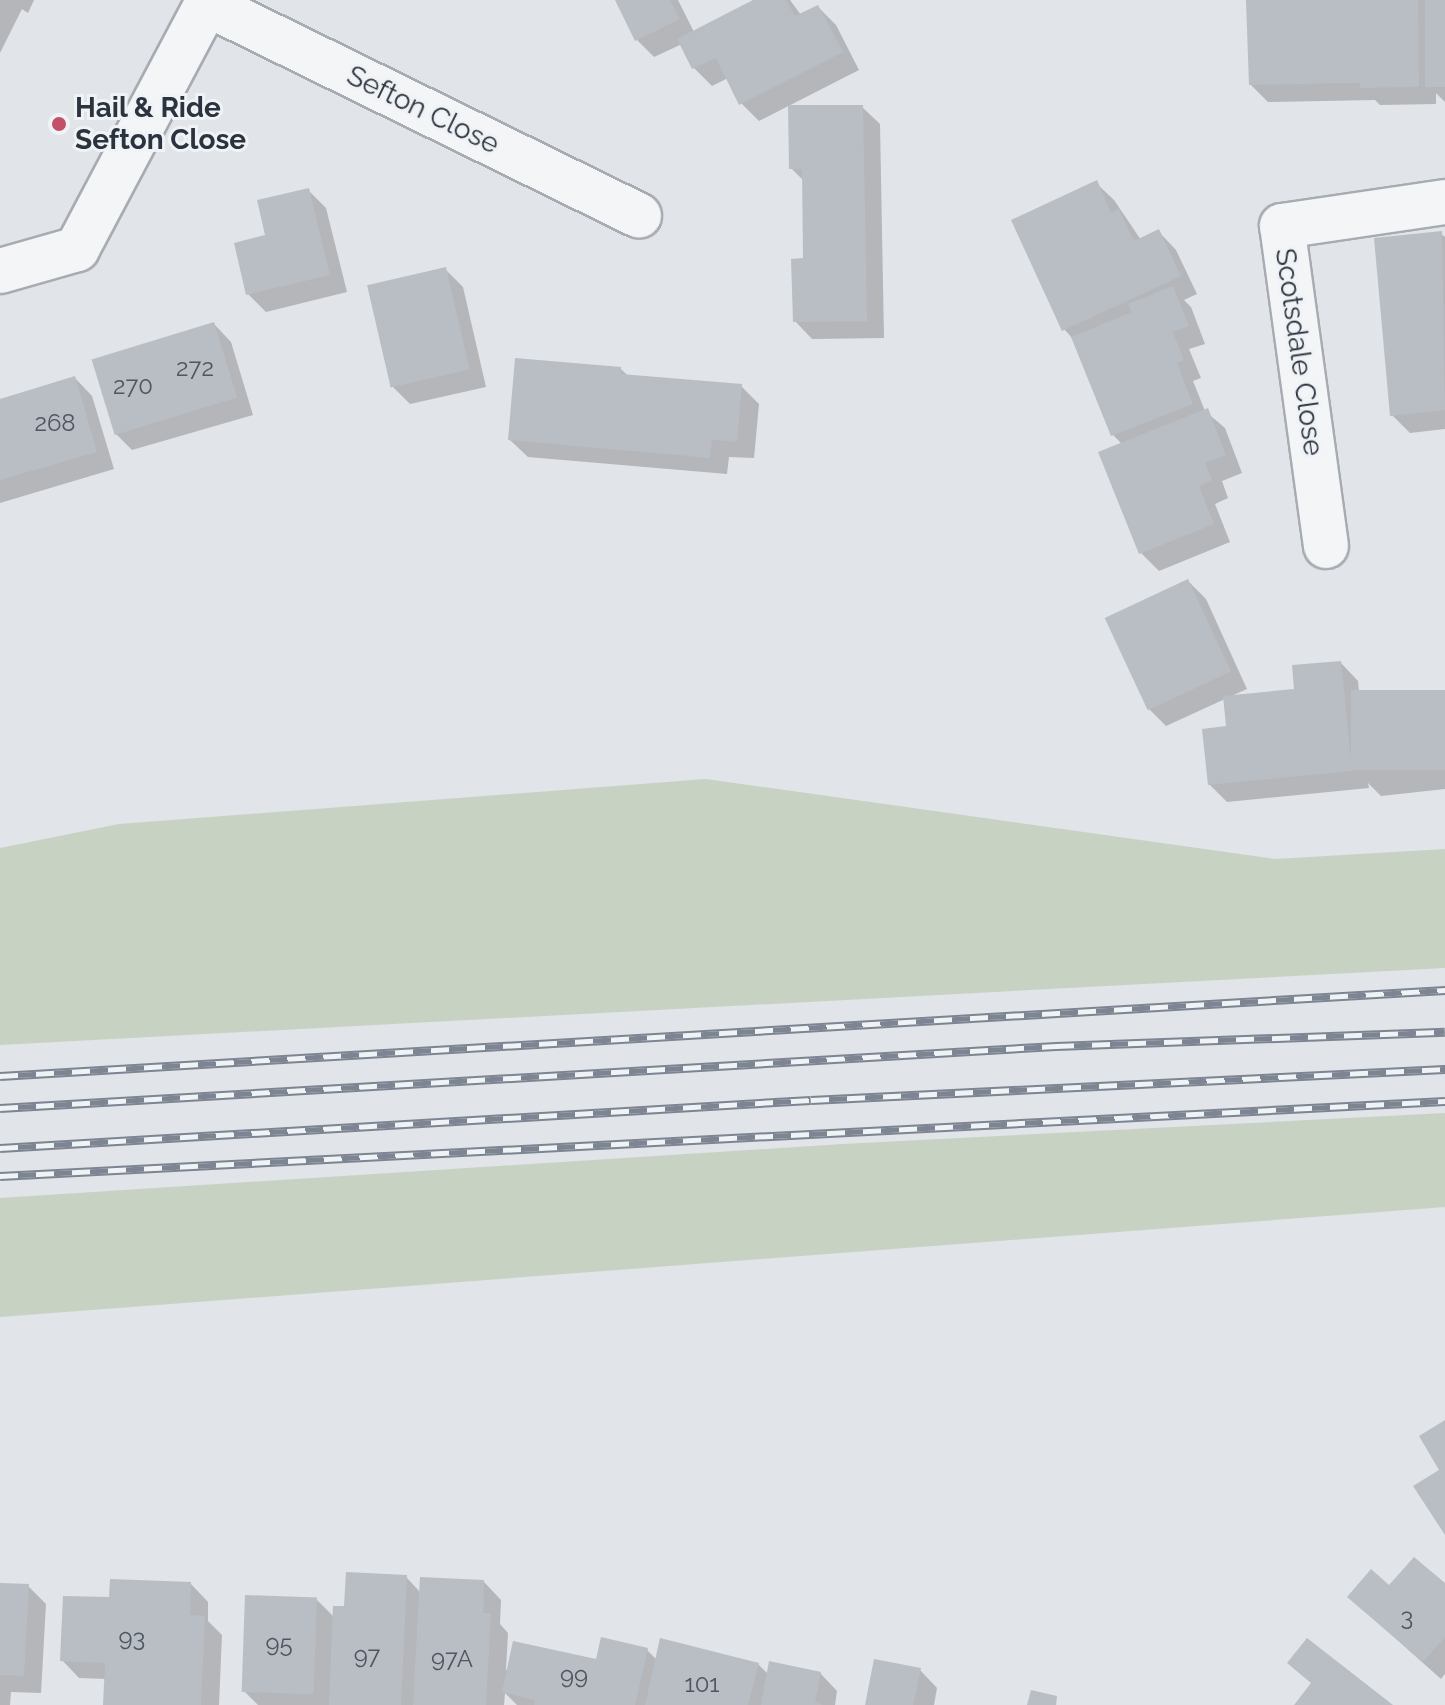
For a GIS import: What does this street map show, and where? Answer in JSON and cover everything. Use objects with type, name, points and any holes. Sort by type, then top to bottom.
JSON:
[{"type":"street","name":"Sefton Close","points":[[208,2],[639,216]]},
{"type":"street","points":[[0,271],[77,249],[208,2]]},
{"type":"street","name":"Scotsdale Close","points":[[1326,546],[1282,226],[1445,202]]},
{"type":"green space","points":[[706,779],[1275,859],[1445,849],[1445,968],[0,1045],[0,848],[119,824]]},
{"type":"green space","points":[[1445,1113],[1445,1207],[0,1317],[0,1198],[843,1144]]},
{"type":"building","points":[[615,0],[670,0],[680,19],[635,41]]},
{"type":"building","points":[[753,0],[786,0],[795,16],[818,5],[843,52],[739,105],[716,58],[692,69],[677,39]]},
{"type":"building","points":[[1246,0],[1418,0],[1419,87],[1360,88],[1360,83],[1249,85]]},
{"type":"building","points":[[1425,0],[1445,0],[1445,87],[1425,87]]},
{"type":"building","points":[[788,105],[863,105],[867,321],[793,322],[791,259],[803,258],[802,169],[789,169]]},
{"type":"building","points":[[1097,180],[1111,213],[1119,209],[1134,241],[1159,229],[1181,276],[1062,331],[1011,220]]},
{"type":"building","points":[[309,188],[330,275],[246,295],[234,243],[265,235],[257,200]]},
{"type":"building","points":[[1442,231],[1445,410],[1390,416],[1374,238]]},
{"type":"building","points":[[446,267],[470,369],[391,388],[367,285]]},
{"type":"building","points":[[1173,286],[1189,326],[1173,332],[1184,360],[1177,363],[1193,404],[1111,436],[1071,337],[1132,312],[1128,304]]},
{"type":"building","points":[[214,322],[237,398],[115,435],[92,359]]},
{"type":"building","points":[[515,358],[621,367],[621,374],[742,384],[737,442],[712,440],[710,458],[508,440]]},
{"type":"building","points":[[75,376],[97,452],[0,480],[0,399]]},
{"type":"building","points":[[1208,408],[1226,455],[1205,463],[1212,480],[1199,486],[1214,524],[1139,554],[1098,452]]},
{"type":"building","points":[[1188,579],[1231,671],[1148,710],[1105,618]]},
{"type":"building","points":[[1341,661],[1352,771],[1208,785],[1202,729],[1226,726],[1223,696],[1294,689],[1292,665]]},
{"type":"building","points":[[1351,690],[1445,690],[1445,770],[1351,770]]},
{"type":"building","points":[[1445,1420],[1445,1535],[1413,1486],[1439,1470],[1419,1436]]},
{"type":"building","points":[[1414,1557],[1445,1583],[1445,1637],[1423,1662],[1347,1597],[1371,1569],[1389,1585]]},
{"type":"building","points":[[346,1572],[407,1575],[401,1705],[329,1705],[333,1606],[344,1606]]},
{"type":"building","points":[[420,1577],[484,1580],[483,1613],[491,1613],[486,1705],[413,1705]]},
{"type":"building","points":[[110,1579],[191,1582],[190,1615],[205,1616],[201,1705],[103,1705],[105,1663],[60,1661],[63,1596],[109,1597]]},
{"type":"building","points":[[0,1583],[29,1584],[24,1676],[0,1675]]},
{"type":"building","points":[[245,1595],[317,1598],[314,1694],[242,1692]]},
{"type":"building","points":[[601,1637],[648,1648],[635,1705],[534,1705],[535,1700],[502,1692],[513,1641],[596,1659]]},
{"type":"building","points":[[660,1638],[759,1663],[748,1705],[645,1705]]},
{"type":"building","points":[[1307,1638],[1393,1705],[1294,1705],[1311,1683],[1287,1663]]},
{"type":"building","points":[[874,1659],[921,1668],[913,1705],[865,1705]]},
{"type":"building","points":[[769,1661],[821,1672],[815,1702],[823,1705],[761,1705]]},
{"type":"building","points":[[1031,1690],[1057,1696],[1056,1705],[1027,1705]]},
{"type":"railway","points":[[0,1076],[1445,990]]},
{"type":"railway","points":[[0,1108],[1056,1046],[1445,1032]]},
{"type":"railway","points":[[0,1148],[811,1100],[1445,1069]]},
{"type":"railway","points":[[0,1176],[1445,1101]]},
{"type":"place","name":"Hail & Ride Sefton Close","points":[[59,124]]}]
